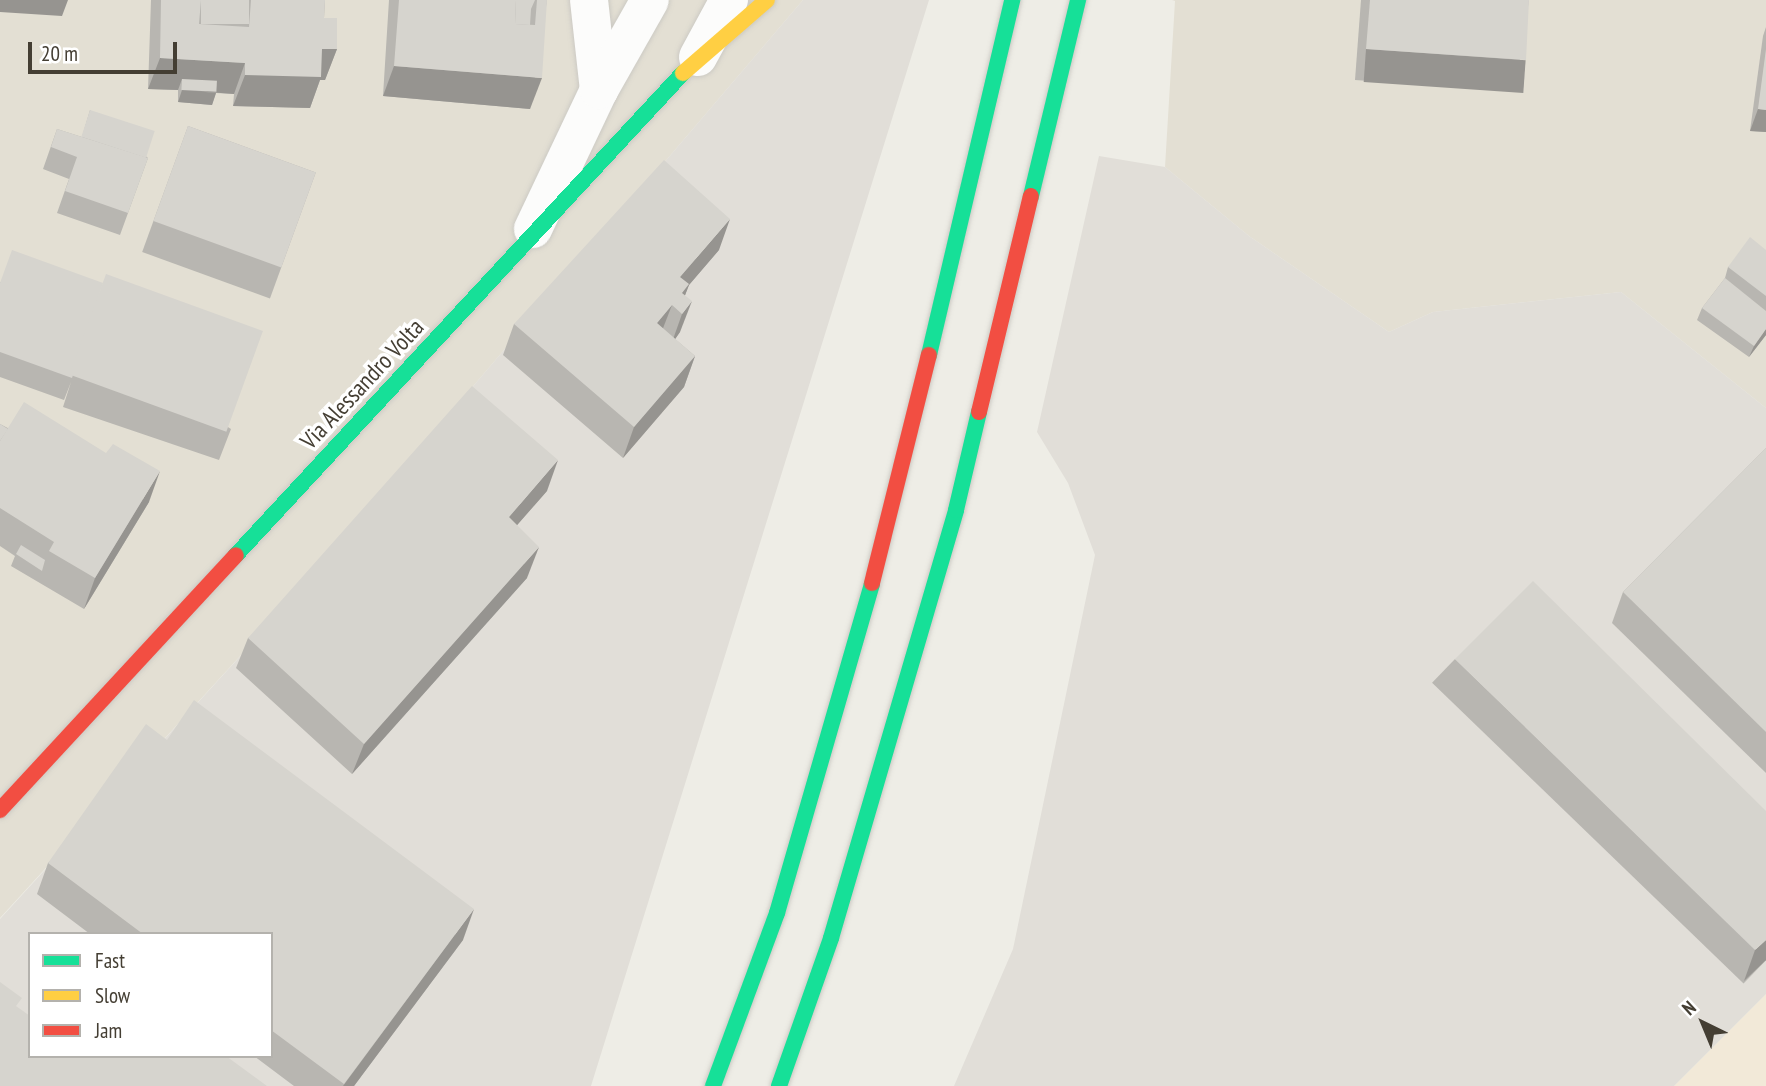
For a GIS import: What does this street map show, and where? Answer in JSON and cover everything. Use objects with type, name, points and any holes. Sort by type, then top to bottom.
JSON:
[{"type":"main road","name":"Via Alessandro Volta","points":[[0,810],[698,57],[766,0]]},
{"type":"main road","points":[[713,1086],[777,913],[892,512],[1012,0]]},
{"type":"main road","points":[[779,1086],[831,938],[956,510],[1078,0]]},
{"type":"street","points":[[589,0],[599,90]]},
{"type":"street","points":[[530,236],[599,90],[650,0]]},
{"type":"street","points":[[698,57],[729,0]]},
{"type":"shaded area","points":[[0,0],[803,0],[276,617],[0,918]]},
{"type":"shaded area","points":[[803,0],[929,0],[591,1086],[0,1086],[0,919],[276,617]]},
{"type":"shaded area","points":[[1172,0],[1766,0],[1766,408],[1621,292],[1433,312],[1389,332],[1249,236],[1165,167],[1175,1]]},
{"type":"shaded area","points":[[1099,156],[1165,167],[1249,236],[1389,332],[1433,312],[1621,292],[1766,408],[1766,994],[1674,1086],[954,1086],[1013,949],[1095,555],[1068,483],[1037,432]]},
{"type":"shaded area","points":[[1766,994],[1766,1086],[1674,1086]]},
{"type":"building","points":[[161,0],[201,0],[199,24],[249,27],[251,0],[325,0],[324,18],[337,18],[337,49],[322,49],[321,77],[245,75],[245,63],[160,58]]},
{"type":"building","points":[[201,0],[249,0],[249,24],[201,24]]},
{"type":"building","points":[[399,0],[516,0],[515,24],[535,25],[537,0],[547,0],[542,78],[394,66]]},
{"type":"building","points":[[516,0],[535,0],[531,9],[530,25],[515,24]]},
{"type":"building","points":[[1370,0],[1529,0],[1526,60],[1366,49]]},
{"type":"building","points":[[1766,49],[1766,110],[1758,109]]},
{"type":"building","points":[[182,79],[217,81],[216,92],[181,90]]},
{"type":"building","points":[[90,110],[155,131],[146,158],[81,137]]},
{"type":"building","points":[[188,126],[316,173],[281,267],[153,221]]},
{"type":"building","points":[[57,129],[148,158],[128,213],[65,191],[77,157],[51,147]]},
{"type":"building","points":[[664,160],[730,219],[680,277],[689,284],[682,293],[692,301],[682,314],[672,305],[657,323],[695,356],[634,427],[514,324]]},
{"type":"building","points":[[1750,237],[1766,250],[1766,296],[1728,267]]},
{"type":"building","points":[[12,250],[103,283],[72,378],[0,352],[0,283]]},
{"type":"building","points":[[106,274],[263,331],[226,432],[69,375]]},
{"type":"building","points":[[1725,278],[1766,311],[1766,329],[1754,346],[1702,308]]},
{"type":"building","points":[[472,386],[558,460],[509,517],[539,547],[364,744],[248,638]]},
{"type":"building","points":[[24,402],[106,453],[113,444],[160,471],[95,578],[49,551],[54,542],[0,508],[0,441]]},
{"type":"building","points":[[0,424],[8,429],[0,441]]},
{"type":"building","points":[[1766,448],[1766,732],[1623,592]]},
{"type":"building","points":[[21,545],[45,560],[42,571],[16,554]]},
{"type":"building","points":[[1533,581],[1766,811],[1766,940],[1755,950],[1455,659]]},
{"type":"building","points":[[194,700],[474,909],[344,1084],[273,1031],[273,932],[140,932],[48,863],[146,724],[167,740]]},
{"type":"building","points":[[0,982],[22,998],[16,1006],[28,1015],[28,1058],[229,1058],[267,1086],[0,1086]]},
{"type":"traffic: fast","points":[[929,355],[1012,0]]},
{"type":"traffic: fast","points":[[1031,196],[1078,0]]},
{"type":"traffic: fast","points":[[236,555],[683,73]]},
{"type":"traffic: fast","points":[[779,1086],[831,938],[956,510],[979,412]]},
{"type":"traffic: fast","points":[[713,1086],[777,913],[872,583]]},
{"type":"traffic: slow","points":[[683,73],[767,0]]},
{"type":"traffic: jam","points":[[979,412],[1031,196]]},
{"type":"traffic: jam","points":[[872,583],[929,355]]},
{"type":"traffic: jam","points":[[0,810],[236,555]]}]
